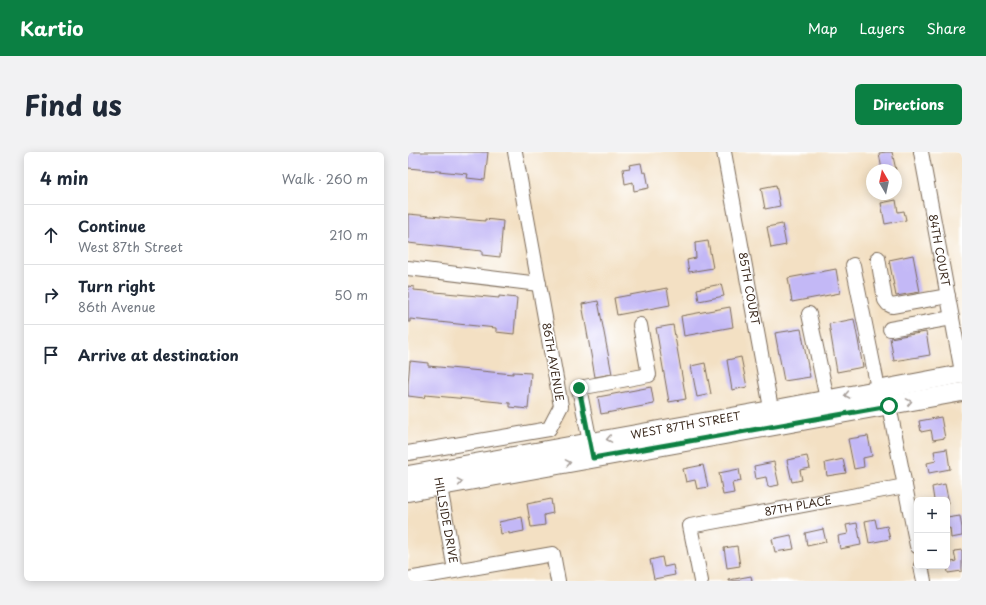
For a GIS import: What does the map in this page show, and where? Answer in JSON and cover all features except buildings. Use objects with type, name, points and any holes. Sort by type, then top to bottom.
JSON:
[{"type":"main road","name":"WEST 87TH STREET","points":[[408,492],[438,478],[884,397],[962,373]]},
{"type":"main road","name":"WEST 87TH STREET","points":[[772,418],[827,399],[962,392]]},
{"type":"main road","name":"WEST 87TH STREET","points":[[408,475],[438,478]]},
{"type":"street","name":"86TH AVENUE","points":[[408,453],[549,429],[561,406],[515,152]]},
{"type":"street","name":"85TH COURT","points":[[724,152],[772,418]]},
{"type":"street","name":"84TH COURT","points":[[921,152],[962,373]]},
{"type":"street","points":[[878,258],[885,300],[888,304],[892,306],[948,296]]},
{"type":"street","points":[[853,265],[906,486],[915,533]]},
{"type":"street","points":[[408,268],[539,284]]},
{"type":"street","points":[[809,314],[827,399]]},
{"type":"street","points":[[890,329],[952,318]]},
{"type":"street","name":"86TH AVENUE","points":[[592,450],[579,388],[649,375],[640,325]]},
{"type":"street","name":"HILLSIDE DRIVE","points":[[438,478],[455,570]]},
{"type":"street","name":"87TH PLACE","points":[[701,581],[690,526],[906,486]]},
{"type":"street","points":[[408,579],[553,554],[558,581]]},
{"type":"street","points":[[922,569],[924,581]]},
{"type":"route","points":[[579,388],[593,458],[889,406]]}]
